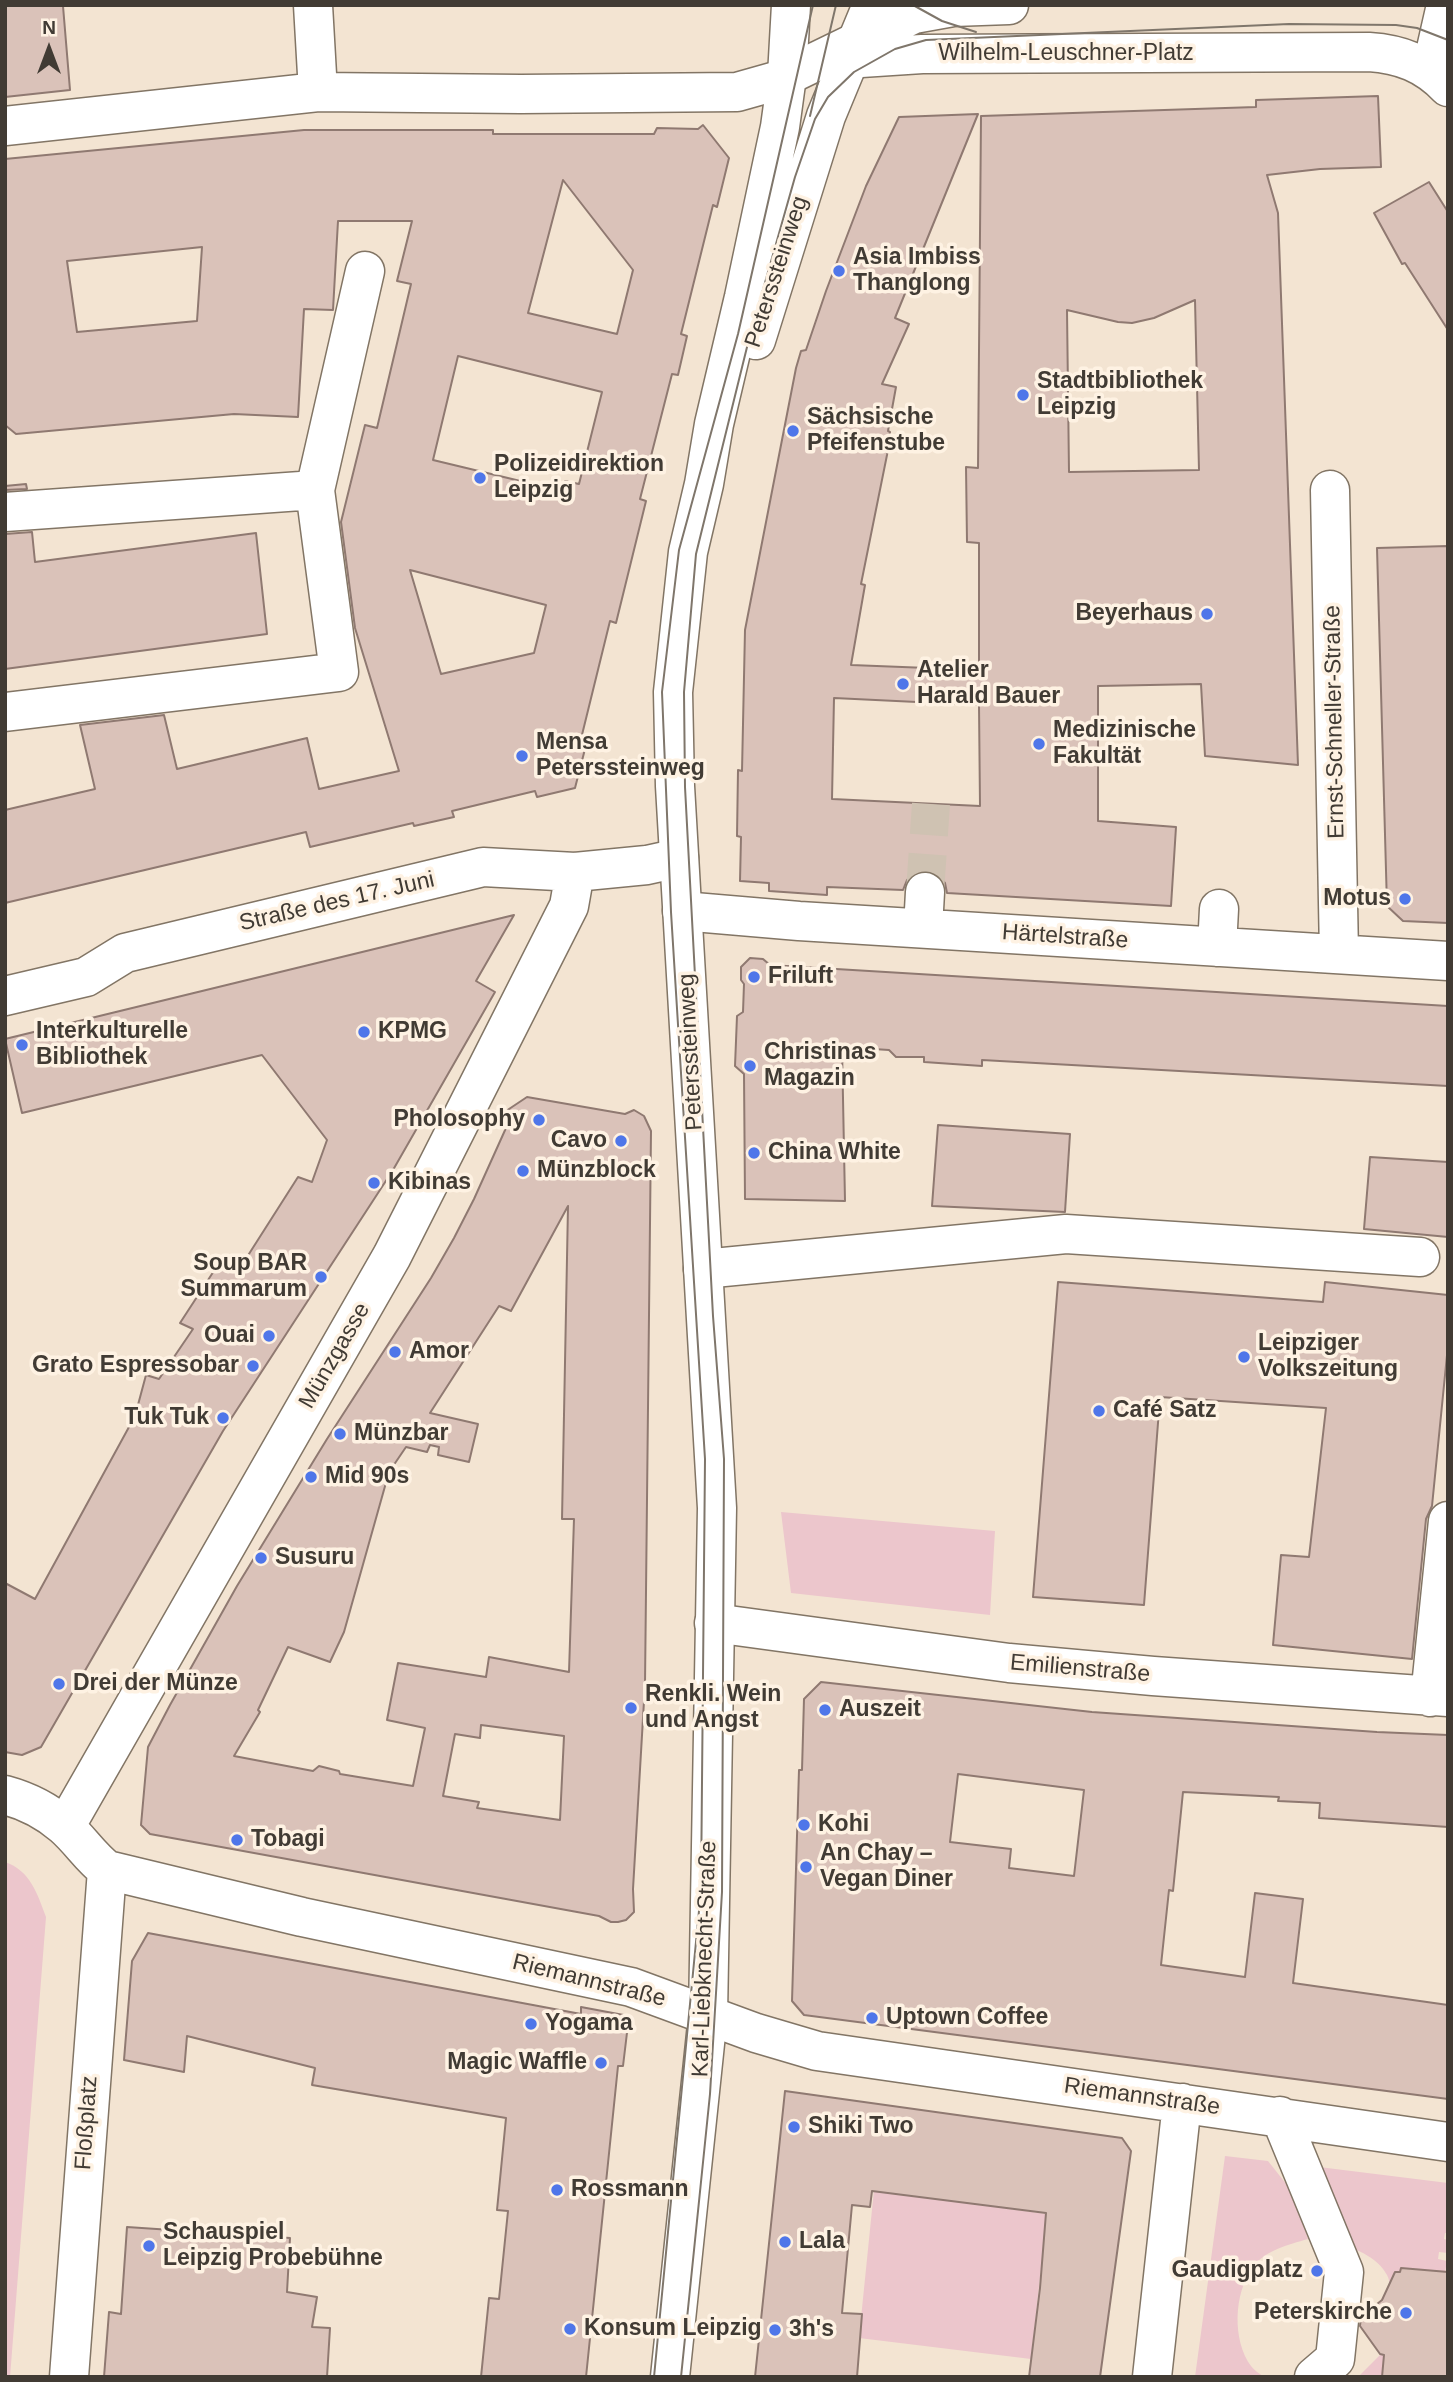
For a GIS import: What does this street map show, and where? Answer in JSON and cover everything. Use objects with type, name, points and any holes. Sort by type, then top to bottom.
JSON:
[{"type":"street","points":[[313,5],[318,92]]},
{"type":"street","points":[[791,5],[792,64]]},
{"type":"street","points":[[792,64],[805,5]]},
{"type":"street","points":[[854,50],[872,5]]},
{"type":"street","name":"Wilhelm-Leuschner-Platz","points":[[854,50],[910,10],[1009,5]]},
{"type":"street","points":[[1439,79],[1446,5]]},
{"type":"street","points":[[910,10],[922,22],[973,54]]},
{"type":"street","name":"Wilhelm-Leuschner-Platz","points":[[5,126],[318,92],[725,93],[757,88],[792,64],[854,50],[895,55],[1387,54],[1414,61],[1439,79]]},
{"type":"street","name":"Peterssteinweg","points":[[704,484],[768,309],[826,116],[854,50]]},
{"type":"street","name":"Peterssteinweg","points":[[714,1623],[716,1484],[679,858],[673,692],[688,552],[792,64]]},
{"type":"street","points":[[5,712],[339,672],[315,490],[365,271]]},
{"type":"street","points":[[5,512],[315,490]]},
{"type":"street","name":"Ernst-Schneller-Straße","points":[[1331,490],[1339,954]]},
{"type":"street","name":"Straße des 17. Juni","points":[[5,996],[86,976],[125,953],[483,867],[575,872],[647,866],[679,858]]},
{"type":"street","name":"Münzgasse","points":[[65,1827],[397,1247],[569,906],[575,872]]},
{"type":"street","points":[[1217,947],[1219,909]]},
{"type":"street","name":"Härtelstraße","points":[[682,911],[924,910],[1217,947],[1448,961]]},
{"type":"street","points":[[704,1269],[1066,1234],[1420,1257]]},
{"type":"street","points":[[1439,1697],[1448,1521]]},
{"type":"street","name":"Emilienstraße","points":[[714,1623],[1009,1663],[1439,1697]]},
{"type":"street","name":"Karl-Liebknecht-Straße","points":[[670,2377],[708,2015],[714,1623]]},
{"type":"street","name":"Riemannstraße","points":[[5,1795],[29,1802],[65,1827],[92,1858],[107,1870],[302,1917],[631,1987],[785,2043],[817,2051],[1448,2142]]},
{"type":"street","name":"Floßplatz","points":[[69,2377],[107,1870]]},
{"type":"street","points":[[1152,2377],[1182,2103]]},
{"type":"street","points":[[1280,2116],[1344,2272],[1335,2359],[1314,2377]]},
{"type":"shaded area","points":[[781,1512],[995,1531],[990,1615],[791,1593]]},
{"type":"shaded area","points":[[5,1862],[27,1877],[46,1917],[10,2377],[5,2377]]},
{"type":"shaded area","points":[[1225,2156],[1268,2161],[1291,2190],[1308,2239],[1277,2249],[1263,2257],[1252,2268],[1242,2291],[1238,2317],[1241,2343],[1251,2366],[1264,2377],[1195,2377]]},
{"type":"shaded area","points":[[1311,2166],[1448,2183],[1448,2233],[1445,2233],[1444,2239],[1448,2240],[1448,2253],[1439,2252],[1438,2259],[1447,2261],[1444,2278],[1407,2274],[1408,2268],[1401,2268],[1400,2272],[1395,2272],[1391,2302],[1389,2281],[1383,2269],[1367,2255],[1342,2244]]},
{"type":"shaded area","points":[[874,2190],[1047,2214],[1031,2359],[859,2338]]},
{"type":"shaded area","points":[[1385,2350],[1407,2377],[1356,2377],[1360,2375]]},
{"type":"building","points":[[5,5],[63,6],[70,90],[5,97]]},
{"type":"building","points":[[1378,96],[1381,167],[1320,169],[1267,175],[1278,213],[1298,765],[1205,756],[1201,684],[1098,686],[1098,821],[1176,827],[1171,906],[947,893],[945,883],[937,874],[926,870],[915,873],[907,880],[903,890],[827,887],[827,895],[769,891],[769,883],[740,881],[741,837],[737,836],[738,770],[742,771],[745,630],[796,368],[801,351],[806,350],[866,186],[899,117],[978,114],[895,318],[909,324],[882,384],[896,387],[888,431],[887,455],[861,584],[865,585],[851,665],[979,670],[979,543],[967,542],[966,467],[978,468],[981,116],[1256,107],[1256,100]],"holes":[[[1195,300],[1199,470],[1069,472],[1067,310],[1132,323],[1154,318]],[[834,698],[979,705],[980,806],[832,799]]]},
{"type":"building","points":[[703,125],[729,158],[717,207],[713,205],[681,334],[687,336],[678,375],[672,374],[640,499],[646,501],[616,623],[610,621],[579,747],[585,749],[575,788],[537,797],[535,791],[452,811],[454,817],[414,826],[413,823],[310,847],[306,832],[5,903],[5,810],[95,789],[80,725],[164,715],[177,769],[307,738],[319,789],[399,771],[355,628],[341,522],[365,425],[377,428],[411,284],[397,281],[412,221],[338,221],[333,310],[304,309],[298,417],[234,414],[16,434],[5,425],[5,159],[304,130],[493,130],[493,134],[654,134],[657,128],[698,129]],"holes":[[[563,180],[633,270],[617,334],[528,313]],[[202,247],[197,321],[77,332],[67,261]],[[458,356],[602,392],[579,484],[565,481],[562,491],[433,460]],[[410,570],[546,605],[534,653],[441,674]]]},
{"type":"building","points":[[1429,182],[1448,212],[1448,330],[1405,263],[1402,264],[1374,213]]},
{"type":"building","points":[[26,484],[27,489],[5,490],[5,486]]},
{"type":"building","points":[[32,532],[35,562],[256,533],[267,634],[5,669],[5,534]]},
{"type":"building","points":[[1448,546],[1448,923],[1403,921],[1387,906],[1377,548]]},
{"type":"building","points":[[514,915],[476,981],[495,992],[393,1170],[223,1431],[41,1747],[22,1755],[5,1752],[5,1583],[35,1599],[135,1416],[146,1375],[159,1379],[193,1329],[180,1323],[223,1257],[240,1268],[298,1177],[312,1182],[327,1140],[262,1055],[22,1113],[5,1039]]},
{"type":"building","points":[[750,958],[763,959],[770,965],[1448,1006],[1448,1086],[982,1060],[982,1066],[924,1062],[924,1057],[896,1057],[889,1050],[842,1047],[845,1201],[745,1199],[744,1074],[735,1066],[737,1016],[743,1012],[744,984],[741,980],[741,967]]},
{"type":"building","points":[[527,1097],[625,1114],[634,1110],[644,1116],[651,1131],[645,1684],[633,1889],[634,1912],[626,1920],[618,1922],[611,1922],[599,1916],[150,1834],[141,1825],[148,1747],[237,1586],[454,1238],[506,1128],[500,1115]],"holes":[[[568,1206],[562,1519],[574,1519],[569,1672],[489,1657],[486,1677],[398,1663],[387,1720],[425,1728],[413,1786],[340,1774],[339,1771],[319,1766],[313,1771],[234,1756],[260,1712],[258,1710],[288,1647],[330,1662],[344,1632],[389,1472],[406,1447],[427,1452],[430,1445],[439,1447],[438,1455],[469,1462],[478,1424],[430,1413],[499,1306],[511,1311]],[[481,1725],[564,1736],[560,1820],[477,1808],[479,1802],[443,1796],[455,1734],[480,1738]]]},
{"type":"building","points":[[938,1125],[1070,1134],[1065,1212],[932,1206]]},
{"type":"building","points":[[1370,1157],[1448,1162],[1448,1237],[1364,1229]]},
{"type":"building","points":[[1058,1282],[1323,1302],[1325,1282],[1448,1295],[1448,1345],[1432,1506],[1426,1519],[1412,1659],[1273,1645],[1281,1555],[1309,1557],[1326,1408],[1160,1397],[1144,1605],[1033,1597]]},
{"type":"building","points":[[821,1682],[1092,1712],[1448,1735],[1448,1827],[1319,1818],[1320,1803],[1278,1801],[1279,1797],[1183,1792],[1173,1891],[1169,1890],[1161,1965],[1245,1977],[1255,1893],[1303,1899],[1293,1983],[1448,2005],[1448,2099],[804,2015],[792,2001],[799,1770],[802,1770],[804,1699]],"holes":[[[958,1774],[1084,1790],[1074,1876],[1009,1868],[1011,1849],[950,1842]]]},
{"type":"building","points":[[148,1933],[581,2014],[581,2007],[629,2016],[623,2066],[618,2066],[586,2377],[481,2377],[489,2298],[499,2299],[508,2211],[497,2210],[506,2118],[312,2085],[315,2068],[187,2036],[184,2072],[124,2060],[132,1961]]},
{"type":"building","points":[[785,2091],[1122,2138],[1131,2151],[1100,2377],[1029,2377],[1046,2213],[872,2191],[870,2207],[852,2205],[842,2313],[862,2314],[857,2377],[755,2377]]},
{"type":"building","points":[[127,2227],[290,2238],[287,2292],[317,2297],[312,2327],[330,2328],[327,2377],[104,2377],[109,2312],[121,2314]]},
{"type":"building","name":"Peterskirche","points":[[1401,2268],[1448,2272],[1448,2377],[1382,2377],[1384,2355],[1380,2354],[1360,2326],[1361,2317],[1382,2300],[1395,2272],[1400,2272]]},
{"type":"tunnel","points":[[925,892],[931,804]]},
{"type":"tram line","points":[[654,2377],[701,1890],[705,1459],[671,912],[662,692],[679,550],[738,334],[813,5]]},
{"type":"tram line","points":[[810,116],[836,5]]},
{"type":"tram line","points":[[913,5],[942,21],[976,32]]},
{"type":"tram line","points":[[681,2377],[710,2094],[722,1892],[724,1459],[713,1316],[685,787],[684,692],[696,554],[749,339],[795,177],[815,119],[828,97],[854,72],[895,49],[926,40],[1289,24],[1396,25],[1417,28],[1448,40]]},
{"type":"place","name":"Asia Imbiss Thanglong","points":[[839,271]]},
{"type":"place","name":"Stadtbibliothek Leipzig","points":[[1023,395]]},
{"type":"place","name":"Sächsische Pfeifenstube","points":[[793,431]]},
{"type":"place","name":"Polizeidirektion Leipzig","points":[[480,478]]},
{"type":"place","name":"Beyerhaus","points":[[1207,614]]},
{"type":"place","name":"Atelier Harald Bauer","points":[[903,684]]},
{"type":"place","name":"Medizinische Fakultät","points":[[1039,744]]},
{"type":"place","name":"Mensa Peterssteinweg","points":[[522,756]]},
{"type":"place","name":"Motus","points":[[1405,899]]},
{"type":"place","name":"Friluft","points":[[754,977]]},
{"type":"place","name":"KPMG","points":[[364,1032]]},
{"type":"place","name":"Interkulturelle Bibliothek","points":[[22,1045]]},
{"type":"place","name":"Christinas Magazin","points":[[750,1066]]},
{"type":"place","name":"Pholosophy","points":[[539,1120]]},
{"type":"place","name":"Cavo","points":[[621,1141]]},
{"type":"place","name":"China White","points":[[754,1153]]},
{"type":"place","name":"Münzblock","points":[[523,1171]]},
{"type":"place","name":"Kibinas","points":[[374,1183]]},
{"type":"place","name":"Soup BAR Summarum","points":[[321,1277]]},
{"type":"place","name":"Ouai","points":[[269,1336]]},
{"type":"place","name":"Amor","points":[[395,1352]]},
{"type":"place","name":"Leipziger Volkszeitung","points":[[1244,1357]]},
{"type":"place","name":"Grato Espressobar","points":[[253,1366]]},
{"type":"place","name":"Café Satz","points":[[1099,1411]]},
{"type":"place","name":"Tuk Tuk","points":[[223,1418]]},
{"type":"place","name":"Münzbar","points":[[340,1434]]},
{"type":"place","name":"Mid 90s","points":[[311,1477]]},
{"type":"place","name":"Susuru","points":[[261,1558]]},
{"type":"place","name":"Drei der Münze","points":[[59,1684]]},
{"type":"place","name":"Renkli. Wein und Angst","points":[[631,1708]]},
{"type":"place","name":"Auszeit","points":[[825,1710]]},
{"type":"place","name":"Kohi","points":[[804,1825]]},
{"type":"place","name":"Tobagi","points":[[237,1840]]},
{"type":"place","name":"An Chay – Vegan Diner","points":[[806,1867]]},
{"type":"place","name":"Uptown Coffee","points":[[872,2018]]},
{"type":"place","name":"Yogama","points":[[531,2024]]},
{"type":"place","name":"Magic Waffle","points":[[601,2063]]},
{"type":"place","name":"Shiki Two","points":[[794,2127]]},
{"type":"place","name":"Rossmann","points":[[557,2190]]},
{"type":"place","name":"Lala","points":[[785,2242]]},
{"type":"place","name":"Schauspiel Leipzig Probebühne","points":[[149,2246]]},
{"type":"place","name":"Gaudigplatz","points":[[1317,2271]]},
{"type":"place","name":"Peterskirche","points":[[1406,2313]]},
{"type":"place","name":"Konsum Leipzig","points":[[570,2329]]},
{"type":"place","name":"3h's","points":[[775,2330]]}]
